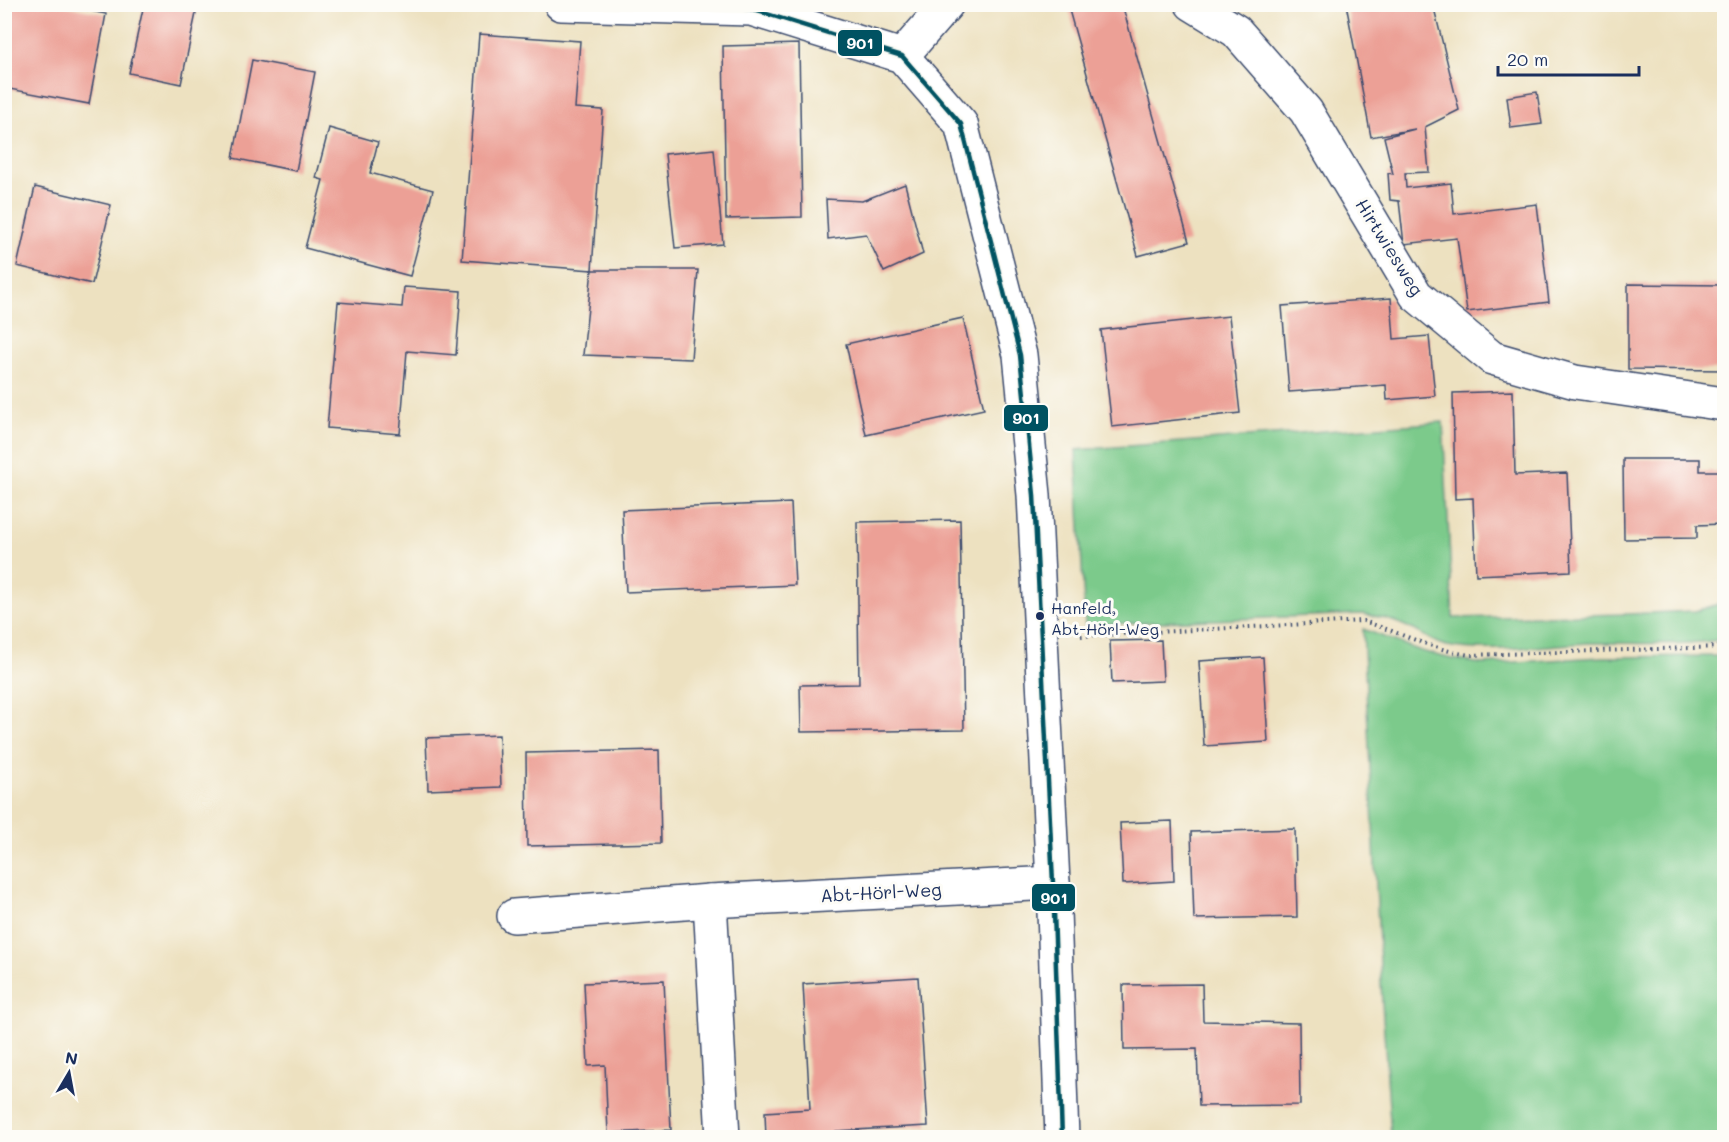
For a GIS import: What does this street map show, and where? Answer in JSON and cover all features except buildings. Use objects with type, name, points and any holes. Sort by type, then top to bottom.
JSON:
[{"type":"street","points":[[561,4],[751,9],[902,56],[961,124],[1020,355],[1034,495],[1053,883],[1062,1137]]},
{"type":"street","points":[[902,56],[947,4]]},
{"type":"street","name":"Hirtwiesweg","points":[[1192,4],[1236,30],[1306,111],[1416,295],[1492,358],[1575,382],[1725,404]]},
{"type":"street","name":"Abt-Hörl-Weg","points":[[514,916],[710,901],[1053,883]]},
{"type":"street","points":[[710,901],[723,1137]]},
{"type":"path","points":[[1041,638],[1363,621],[1437,648],[1470,655],[1725,647]]},
{"type":"green space","points":[[1443,422],[1453,618],[1695,611],[1716,605],[1724,598],[1724,639],[1673,644],[1588,643],[1499,649],[1464,648],[1442,645],[1399,623],[1362,614],[1085,625],[1076,450]]},
{"type":"green space","points":[[1363,629],[1421,651],[1482,664],[1602,657],[1724,656],[1724,1137],[1391,1137]]},
{"type":"transit line","name":"901","points":[[580,4],[751,9],[902,56],[961,124],[1020,355],[1034,495],[1053,883],[1062,1138]]},
{"type":"place","name":"Hanfeld, Abt-Hörl-Weg","points":[[1040,616]]}]
